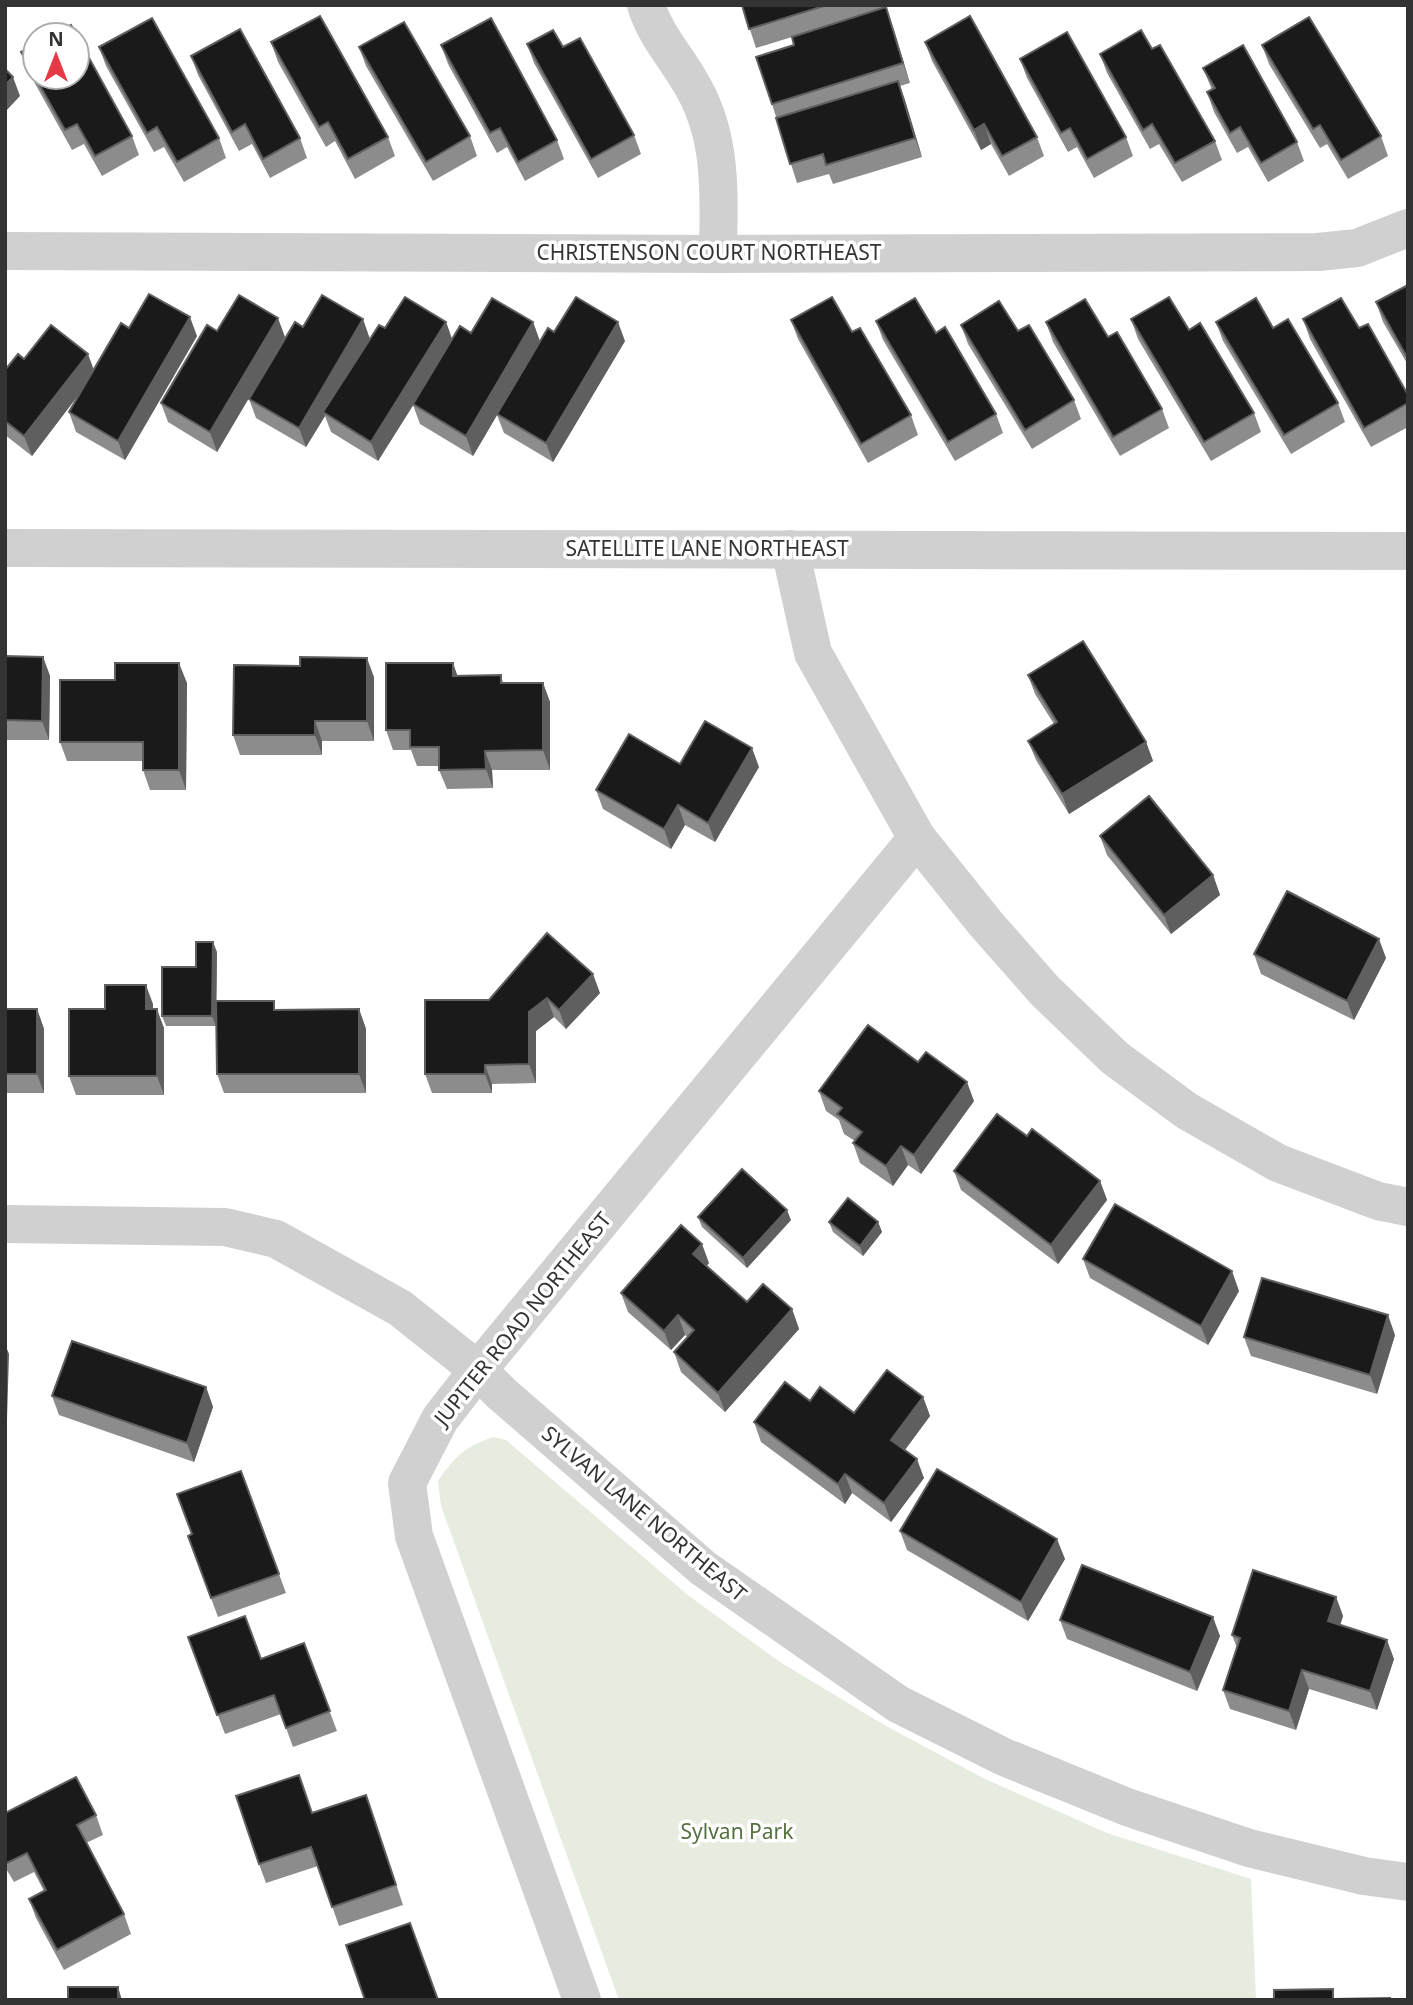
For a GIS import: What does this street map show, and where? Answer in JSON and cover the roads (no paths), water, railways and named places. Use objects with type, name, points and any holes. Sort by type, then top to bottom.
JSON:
[{"type":"street","points":[[646,5],[653,27],[689,80],[702,105],[715,143],[719,182],[718,254]]},
{"type":"street","name":"CHRISTENSON COURT NORTHEAST","points":[[5,251],[718,254],[1318,252],[1357,248],[1408,228]]},
{"type":"street","name":"SATELLITE LANE NORTHEAST","points":[[5,548],[1408,551]]},
{"type":"street","points":[[790,549],[813,653],[917,838],[986,925],[1045,991],[1115,1058],[1187,1111],[1278,1163],[1378,1201],[1408,1207]]},
{"type":"street","name":"JUPITER ROAD NORTHEAST","points":[[582,2000],[414,1536],[407,1483],[440,1419],[478,1370],[917,838]]},
{"type":"street","name":"SYLVAN LANE NORTHEAST","points":[[5,1224],[225,1227],[276,1239],[400,1308],[478,1370],[511,1402],[703,1568],[898,1704],[1004,1757],[1127,1807],[1249,1848],[1364,1876],[1408,1882]]},
{"type":"park label","name":"Sylvan Park","points":[[737,1832]]}]
